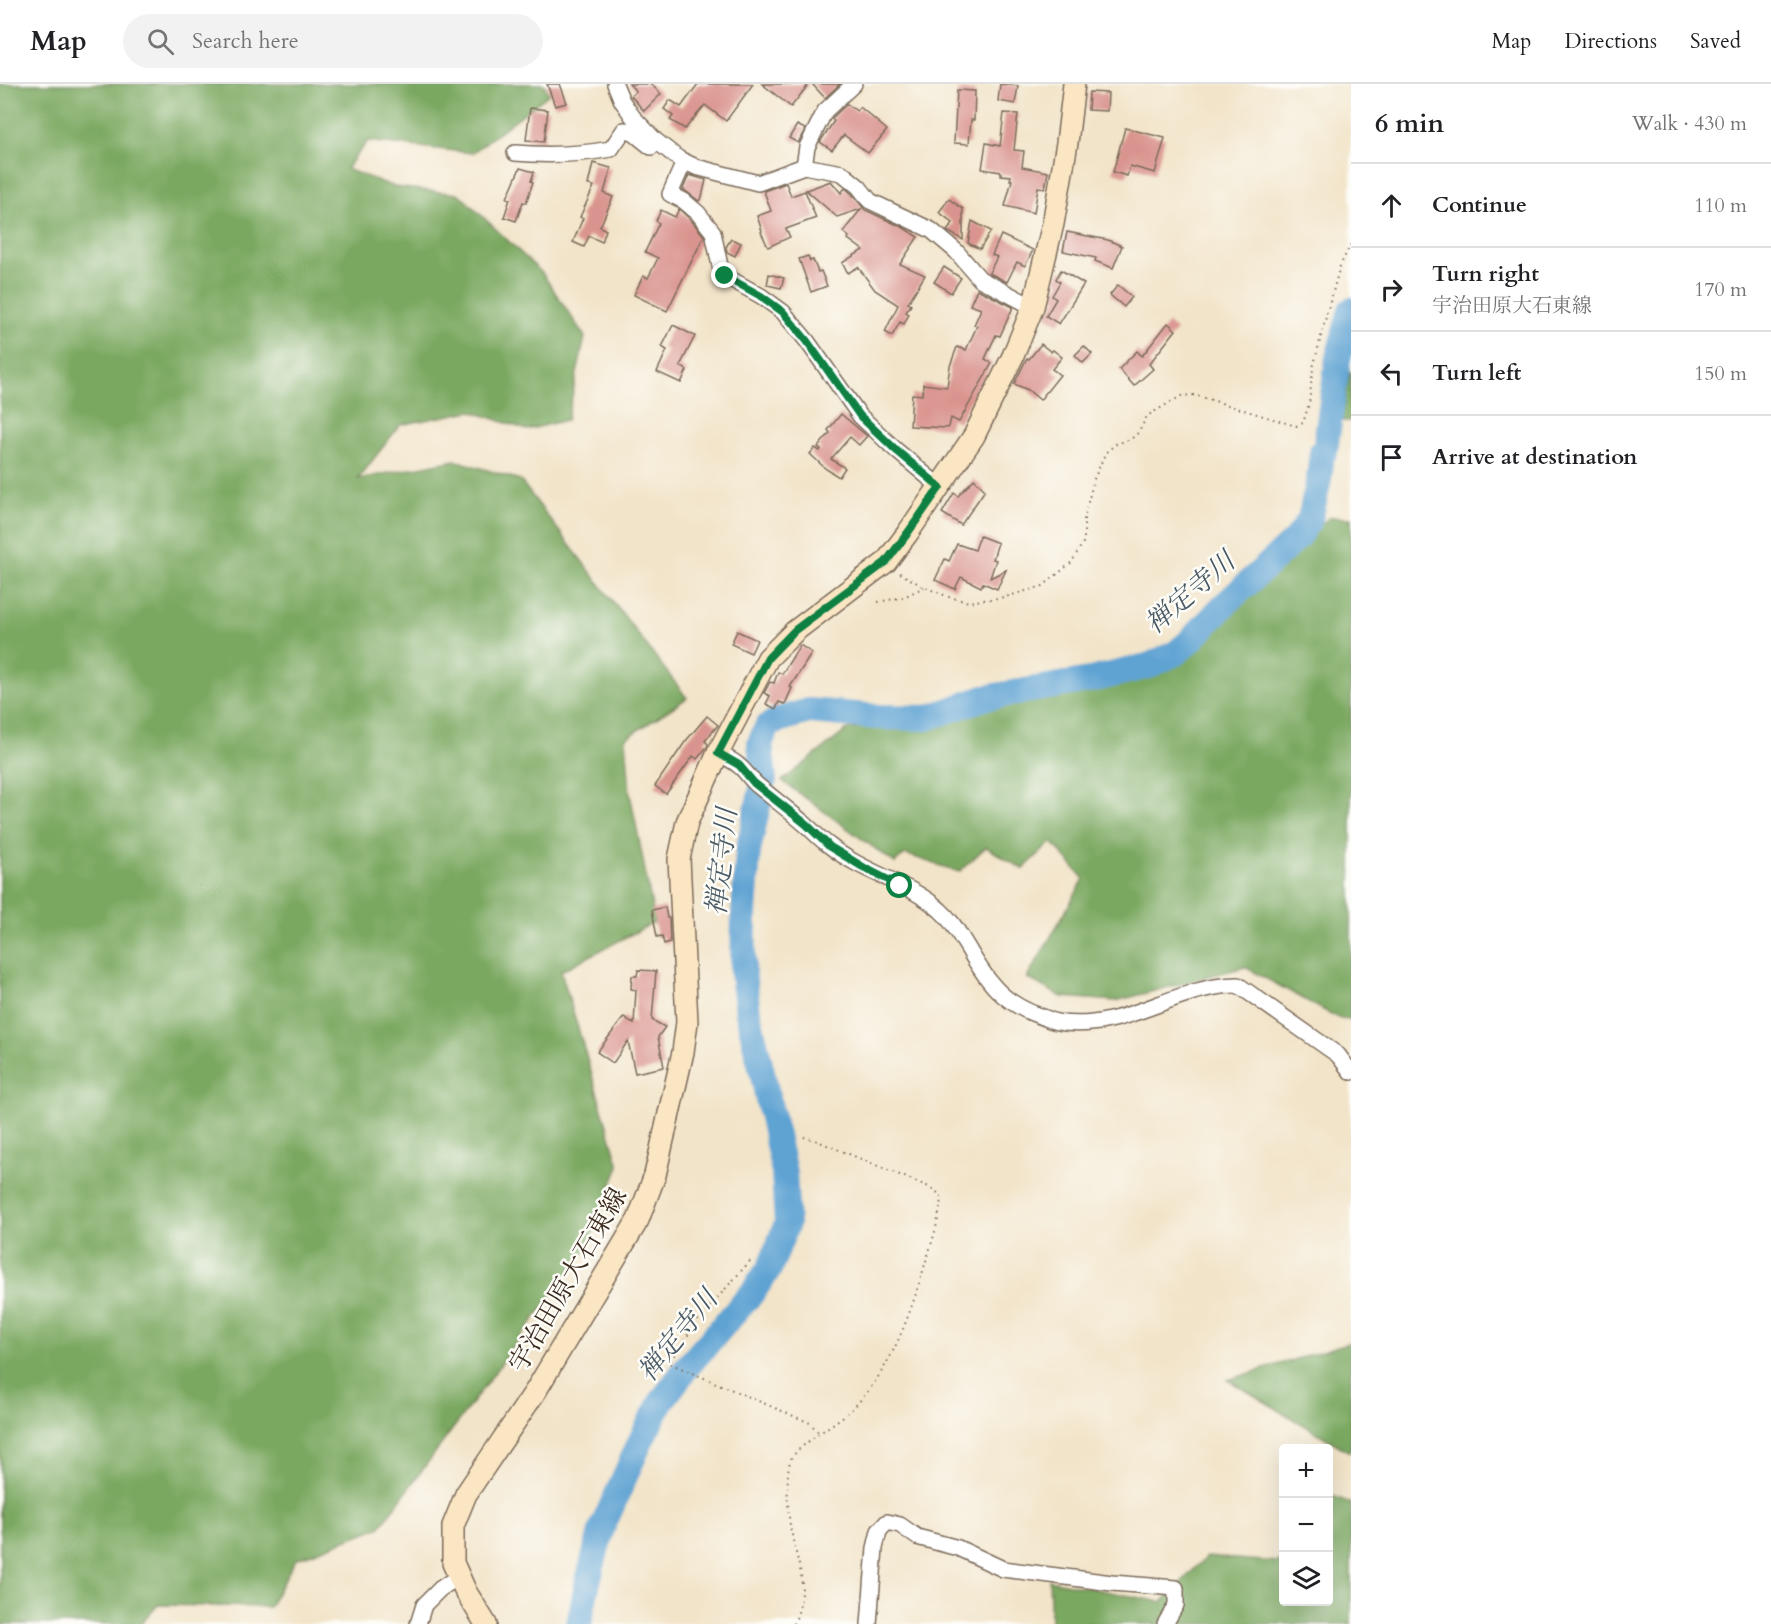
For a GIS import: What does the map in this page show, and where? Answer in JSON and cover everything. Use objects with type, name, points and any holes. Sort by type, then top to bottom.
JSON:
[{"type":"main road","name":"宇治田原大石東線","points":[[486,1624],[466,1592],[453,1563],[453,1526],[466,1494],[535,1392],[638,1220],[655,1175],[683,1052],[687,1022],[678,859],[687,822],[718,753],[768,658],[795,630],[886,562],[974,436],[1013,356],[1033,307],[1053,224],[1067,143],[1074,84]]},
{"type":"street","points":[[615,84],[622,101],[633,117],[684,162],[758,183],[804,166],[842,173],[859,187],[870,201],[931,230],[956,251],[980,279],[1033,307]]},
{"type":"street","points":[[804,166],[807,147],[825,111],[854,84]]},
{"type":"street","points":[[516,153],[550,156],[611,149],[624,130],[631,131],[655,150],[661,144]]},
{"type":"street","points":[[684,162],[670,194],[684,201],[698,213],[712,232],[720,266],[725,276],[761,296],[783,312],[807,341],[860,416],[940,487]]},
{"type":"street","points":[[718,753],[739,765],[759,787],[806,824],[830,847],[863,867],[924,898],[940,910],[954,925],[993,987],[1009,1002],[1023,1010],[1056,1022],[1083,1024],[1105,1022],[1194,991],[1238,985],[1338,1055],[1351,1072]]},
{"type":"street","points":[[869,1624],[875,1548],[879,1531],[887,1522],[900,1525],[917,1537],[958,1548],[1003,1569],[1112,1583],[1176,1588],[1176,1605],[1165,1624]]},
{"type":"street","points":[[418,1624],[424,1605],[440,1589],[459,1576]]},
{"type":"path","points":[[886,562],[899,573],[924,587],[969,602],[1005,597],[1043,586],[1072,562],[1084,541],[1084,518],[1094,479],[1107,452],[1116,444],[1131,439],[1139,432],[1147,416],[1181,396],[1195,395],[1296,426],[1303,423],[1309,404],[1313,368],[1326,317],[1340,266],[1351,244]]},
{"type":"path","points":[[878,602],[904,597],[924,587]]},
{"type":"path","points":[[794,1624],[800,1607],[802,1584],[798,1556],[791,1535],[788,1476],[791,1459],[850,1411],[873,1386],[886,1365],[911,1310],[940,1214],[941,1196],[929,1187],[800,1136]]},
{"type":"path","points":[[750,1261],[698,1320],[669,1363],[810,1423],[820,1434]]},
{"type":"green space","points":[[0,84],[544,84],[549,94],[472,153],[368,141],[346,169],[395,187],[459,194],[542,273],[585,337],[567,420],[527,430],[471,411],[400,425],[358,479],[455,460],[520,480],[687,698],[626,738],[630,793],[655,922],[561,971],[619,1166],[587,1248],[380,1527],[296,1559],[269,1607],[158,1605],[141,1624],[0,1624]]},
{"type":"green space","points":[[1349,372],[1351,373],[1351,421],[1341,421]]},
{"type":"green space","points":[[1330,517],[1351,518],[1351,1019],[1338,1018],[1245,967],[1116,1001],[1062,997],[1027,978],[1084,879],[1052,842],[1023,869],[986,847],[959,872],[905,854],[895,863],[782,781],[847,730],[1137,680]]},
{"type":"green space","points":[[1351,1342],[1351,1453],[1228,1380]]},
{"type":"green space","points":[[1333,1496],[1351,1503],[1351,1624],[1051,1624],[1049,1580],[1162,1602],[1206,1557],[1279,1562],[1279,1606],[1333,1606]]},
{"type":"building","points":[[547,84],[560,84],[567,103],[555,106]]},
{"type":"building","points":[[629,84],[651,84],[661,94],[644,111],[631,96],[636,91]]},
{"type":"building","points":[[698,84],[753,84],[726,121],[705,105],[685,129],[670,120],[673,116],[664,109],[670,100],[681,107]]},
{"type":"building","points":[[762,84],[809,84],[791,107]]},
{"type":"building","points":[[812,84],[840,84],[825,98]]},
{"type":"building","points":[[1000,84],[1018,86],[1015,104],[998,101]]},
{"type":"building","points":[[957,90],[975,91],[974,120],[971,120],[969,144],[954,143]]},
{"type":"building","points":[[1089,92],[1108,93],[1107,111],[1088,110]]},
{"type":"building","points":[[847,104],[857,111],[860,107],[887,130],[868,153],[844,135],[832,150],[820,142],[834,121],[833,117]]},
{"type":"building","points":[[530,108],[548,110],[544,142],[526,140]]},
{"type":"building","points":[[1004,113],[1018,114],[1014,150],[1024,151],[1022,167],[1048,172],[1045,188],[1038,187],[1034,213],[1005,206],[1011,176],[982,169],[986,143],[1000,146]]},
{"type":"building","points":[[797,125],[805,129],[798,143],[789,138]]},
{"type":"building","points":[[1125,128],[1165,138],[1155,173],[1130,166],[1127,176],[1113,172]]},
{"type":"building","points":[[593,163],[611,168],[604,193],[613,197],[600,227],[606,230],[602,242],[589,236],[584,247],[573,242],[583,218],[580,217],[594,186],[588,185]]},
{"type":"building","points":[[520,168],[534,172],[526,203],[523,202],[516,221],[504,217],[510,199],[507,198]]},
{"type":"building","points":[[689,175],[706,180],[699,201],[683,189]]},
{"type":"building","points":[[831,181],[841,193],[845,188],[865,210],[918,237],[900,264],[925,275],[908,303],[911,305],[906,312],[909,314],[904,324],[900,322],[892,336],[885,332],[898,305],[875,290],[858,267],[848,273],[842,263],[863,250],[848,239],[849,237],[843,232],[861,209],[837,217],[806,190]]},
{"type":"building","points":[[786,183],[791,196],[805,191],[816,218],[786,229],[790,237],[768,247],[757,216],[771,211],[764,191]]},
{"type":"building","points":[[949,199],[963,209],[963,240],[947,231],[953,223],[939,212]]},
{"type":"building","points":[[679,209],[704,236],[667,311],[634,295],[643,276],[648,278],[658,258],[645,252],[659,223],[656,221],[661,210],[675,217]]},
{"type":"building","points":[[972,221],[991,231],[980,249],[968,243]]},
{"type":"building","points":[[1067,232],[1108,240],[1122,246],[1113,268],[1095,261],[1096,258],[1063,251]]},
{"type":"building","points":[[1001,235],[1033,250],[1025,266],[1017,262],[1007,282],[989,273],[997,257],[992,255]]},
{"type":"building","points":[[731,239],[741,243],[735,256],[727,252],[726,247]]},
{"type":"building","points":[[808,256],[810,261],[813,260],[818,272],[821,271],[827,286],[811,292],[799,259]]},
{"type":"building","points":[[944,267],[961,278],[951,293],[934,282]]},
{"type":"building","points":[[1061,270],[1084,284],[1059,324],[1046,316],[1056,299],[1052,296],[1060,282],[1056,279]]},
{"type":"building","points":[[769,274],[784,278],[781,288],[767,285]]},
{"type":"building","points":[[1118,285],[1132,297],[1124,307],[1110,295]]},
{"type":"building","points":[[977,289],[1013,307],[1000,336],[996,335],[985,359],[992,363],[959,422],[951,418],[947,428],[910,426],[912,394],[922,395],[923,384],[947,387],[950,366],[957,347],[966,350],[977,326],[974,325],[981,309],[970,305]]},
{"type":"building","points":[[1168,323],[1176,330],[1149,364],[1153,369],[1134,386],[1119,369],[1137,351],[1142,356]]},
{"type":"building","points":[[673,325],[695,336],[680,366],[687,370],[681,383],[657,372],[667,350],[662,347]]},
{"type":"building","points":[[1041,344],[1062,357],[1052,369],[1060,375],[1040,400],[1028,390],[1014,384],[1027,358],[1029,359]]},
{"type":"building","points":[[1084,346],[1092,354],[1083,363],[1075,355]]},
{"type":"building","points":[[841,414],[867,436],[859,445],[850,437],[831,459],[845,468],[839,477],[826,469],[810,454],[815,448],[820,451],[818,447],[830,433],[828,430]]},
{"type":"building","points":[[974,479],[985,490],[961,525],[942,513],[954,493],[958,496]]},
{"type":"building","points":[[980,536],[998,543],[993,559],[996,560],[990,578],[1006,570],[997,589],[983,583],[981,587],[961,577],[955,589],[935,580],[945,559],[949,561],[957,544],[975,550]]},
{"type":"building","points":[[737,631],[757,640],[751,653],[731,644]]},
{"type":"building","points":[[800,645],[812,653],[790,687],[792,688],[785,704],[779,702],[776,709],[766,704],[770,696],[764,693],[770,682],[774,683],[778,672],[782,674]]},
{"type":"building","points":[[707,716],[718,725],[705,741],[708,744],[707,747],[697,759],[693,756],[666,794],[655,786],[685,742]]},
{"type":"building","points":[[665,907],[667,918],[669,918],[670,942],[664,944],[662,936],[657,937],[652,910]]},
{"type":"building","points":[[638,970],[656,971],[652,1020],[665,1027],[658,1037],[664,1067],[635,1073],[628,1041],[613,1063],[597,1052],[624,1017],[634,1024],[636,990],[631,989],[632,976],[637,976]]},
{"type":"waterway","name":"禅定寺川","points":[[579,1624],[602,1528],[641,1440],[661,1402],[687,1367],[753,1292],[770,1267],[787,1223],[784,1172],[748,1013],[743,973],[748,851],[764,779],[760,743],[767,727],[778,720],[809,711],[879,717],[927,718],[984,698],[1095,679],[1148,666],[1176,653],[1297,538],[1310,519],[1319,479],[1322,452],[1325,451],[1338,358],[1351,310]]},
{"type":"route","points":[[725,276],[761,296],[783,312],[807,341],[860,416],[940,487],[886,562],[795,630],[768,658],[718,753],[739,765],[754,783],[806,824],[830,847],[900,886]]}]
